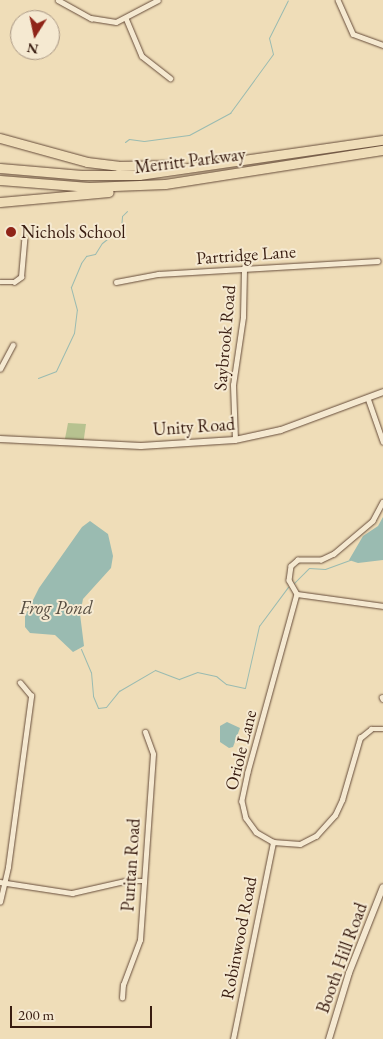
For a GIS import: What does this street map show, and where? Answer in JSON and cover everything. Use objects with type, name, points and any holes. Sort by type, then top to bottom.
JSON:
[{"type":"highway","points":[[0,138],[62,157],[118,166],[212,164]]},
{"type":"highway","name":"Merritt Parkway","points":[[0,168],[82,175],[139,175],[383,140]]},
{"type":"highway","name":"Merritt Parkway","points":[[0,180],[89,187],[165,184],[383,150]]},
{"type":"highway","points":[[0,202],[165,184]]},
{"type":"main road","name":"Unity Road","points":[[0,440],[141,446],[236,440],[281,430],[383,392]]},
{"type":"main road","name":"Booth Hill Road","points":[[329,1039],[350,973],[383,887]]},
{"type":"street","points":[[58,0],[91,18],[116,22],[158,0]]},
{"type":"street","points":[[338,0],[353,34],[383,45]]},
{"type":"street","points":[[126,18],[142,56],[170,78]]},
{"type":"street","points":[[0,282],[14,282],[21,277],[24,239]]},
{"type":"street","name":"Partridge Lane","points":[[116,282],[158,274],[378,261]]},
{"type":"street","name":"Saybrook Road","points":[[236,440],[233,384],[243,317],[244,268]]},
{"type":"street","points":[[0,369],[13,345]]},
{"type":"street","points":[[368,398],[383,440]]},
{"type":"street","points":[[383,502],[373,521],[334,554],[321,560],[298,560],[291,566],[289,580],[297,594],[383,606]]},
{"type":"street","name":"Oriole Lane","points":[[273,842],[256,832],[246,818],[242,801],[297,594]]},
{"type":"street","points":[[0,902],[31,696],[20,683]]},
{"type":"street","points":[[273,842],[300,844],[325,828],[342,800],[360,738],[371,729],[383,729]]},
{"type":"street","name":"Puritan Road","points":[[122,998],[123,985],[140,940],[153,754],[145,732]]},
{"type":"street","name":"Robinwood Road","points":[[233,1039],[273,842]]},
{"type":"street","points":[[3,883],[72,893],[126,881],[143,881]]},
{"type":"green space","points":[[68,423],[86,424],[83,445],[64,444]]},
{"type":"water","points":[[383,517],[383,560],[358,563],[349,560],[363,536],[378,526]]},
{"type":"water","name":"Frog Pond","points":[[90,521],[108,534],[113,556],[111,568],[83,599],[80,614],[84,646],[73,652],[55,635],[30,633],[25,627],[25,616],[39,588],[82,527]]},
{"type":"water","points":[[227,722],[240,728],[233,747],[229,748],[220,742],[220,726]]},
{"type":"waterway","points":[[125,142],[129,139],[144,141],[189,135],[230,113],[273,54],[269,38],[288,0]]},
{"type":"waterway","points":[[38,378],[56,371],[74,333],[77,310],[71,287],[81,263],[86,256],[95,254],[102,243],[121,228],[122,216],[127,211]]},
{"type":"waterway","points":[[294,583],[309,568],[325,569],[350,560]]},
{"type":"waterway","points":[[81,649],[91,672],[93,696],[98,708],[106,707],[119,691],[155,670],[179,679],[197,672],[216,676],[226,684],[245,688],[259,626],[288,587]]},
{"type":"place","name":"Nichols School","points":[[11,232]]}]
